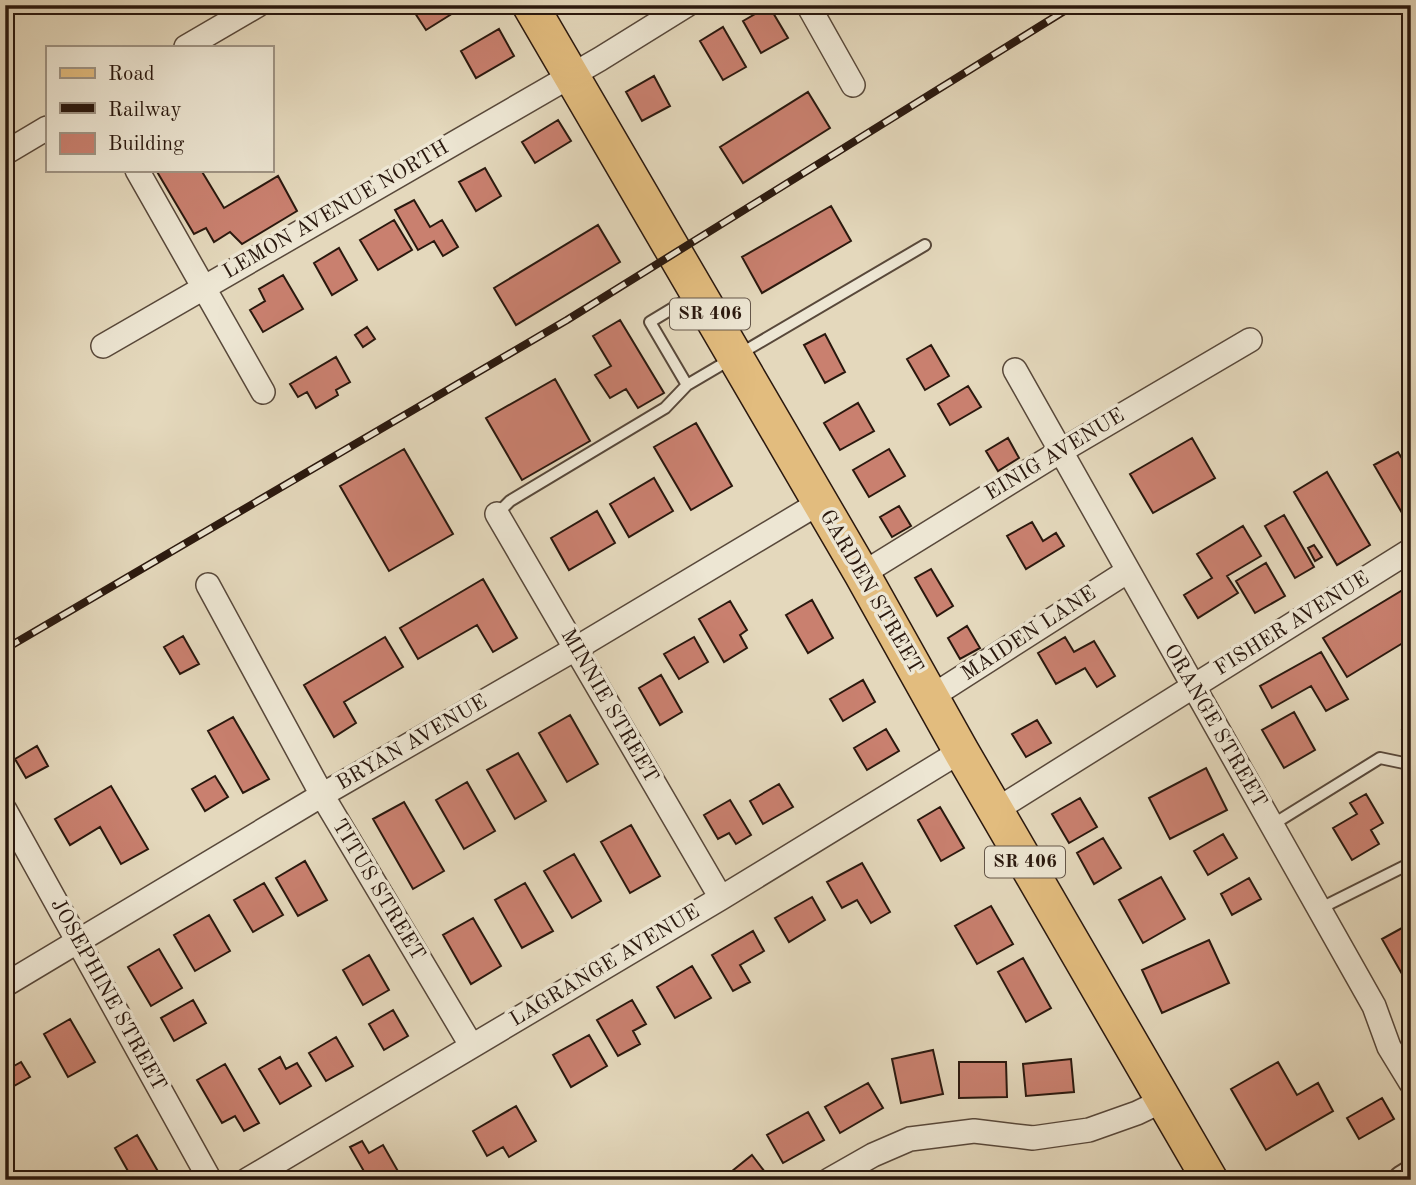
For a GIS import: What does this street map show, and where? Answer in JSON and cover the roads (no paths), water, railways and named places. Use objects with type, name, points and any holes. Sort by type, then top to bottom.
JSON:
[{"type":"main road","name":"GARDEN STREET","points":[[530,5],[862,574],[961,751],[1210,1180]]},
{"type":"main road","points":[[1163,1101],[1182,1180]]},
{"type":"street","points":[[188,46],[258,5]]},
{"type":"street","name":"LEMON AVENUE NORTH","points":[[103,346],[687,5]]},
{"type":"street","points":[[808,5],[853,85]]},
{"type":"street","points":[[5,153],[46,129]]},
{"type":"street","points":[[138,172],[263,392]]},
{"type":"street","name":"EINIG AVENUE","points":[[862,574],[1061,451],[1250,340]]},
{"type":"street","name":"ORANGE STREET","points":[[1015,370],[1374,1006],[1389,1047],[1411,1083]]},
{"type":"street","name":"BRYAN AVENUE","points":[[5,985],[819,503]]},
{"type":"street","name":"MINNIE STREET","points":[[497,514],[721,898]]},
{"type":"street","name":"FISHER AVENUE","points":[[996,810],[1411,550]]},
{"type":"street","name":"MAIDEN LANE","points":[[931,697],[1128,571]]},
{"type":"street","name":"TITUS STREET","points":[[208,586],[322,795],[471,1045]]},
{"type":"street","name":"LAGRANGE AVENUE","points":[[247,1180],[721,898],[961,751]]},
{"type":"street","name":"JOSEPHINE STREET","points":[[5,810],[211,1180]]},
{"type":"street","points":[[829,1180],[873,1155],[909,1139],[974,1131],[1032,1138],[1089,1130],[1163,1101]]},
{"type":"street","points":[[1403,1180],[1411,1175]]},
{"type":"lane","points":[[497,514],[510,501],[665,408],[687,385],[925,244]]},
{"type":"lane","points":[[687,385],[650,322],[698,293]]},
{"type":"lane","points":[[1271,825],[1380,758],[1404,764],[1411,770]]},
{"type":"lane","points":[[1319,909],[1411,863]]},
{"type":"railway","points":[[5,649],[567,320],[1074,5]]}]
